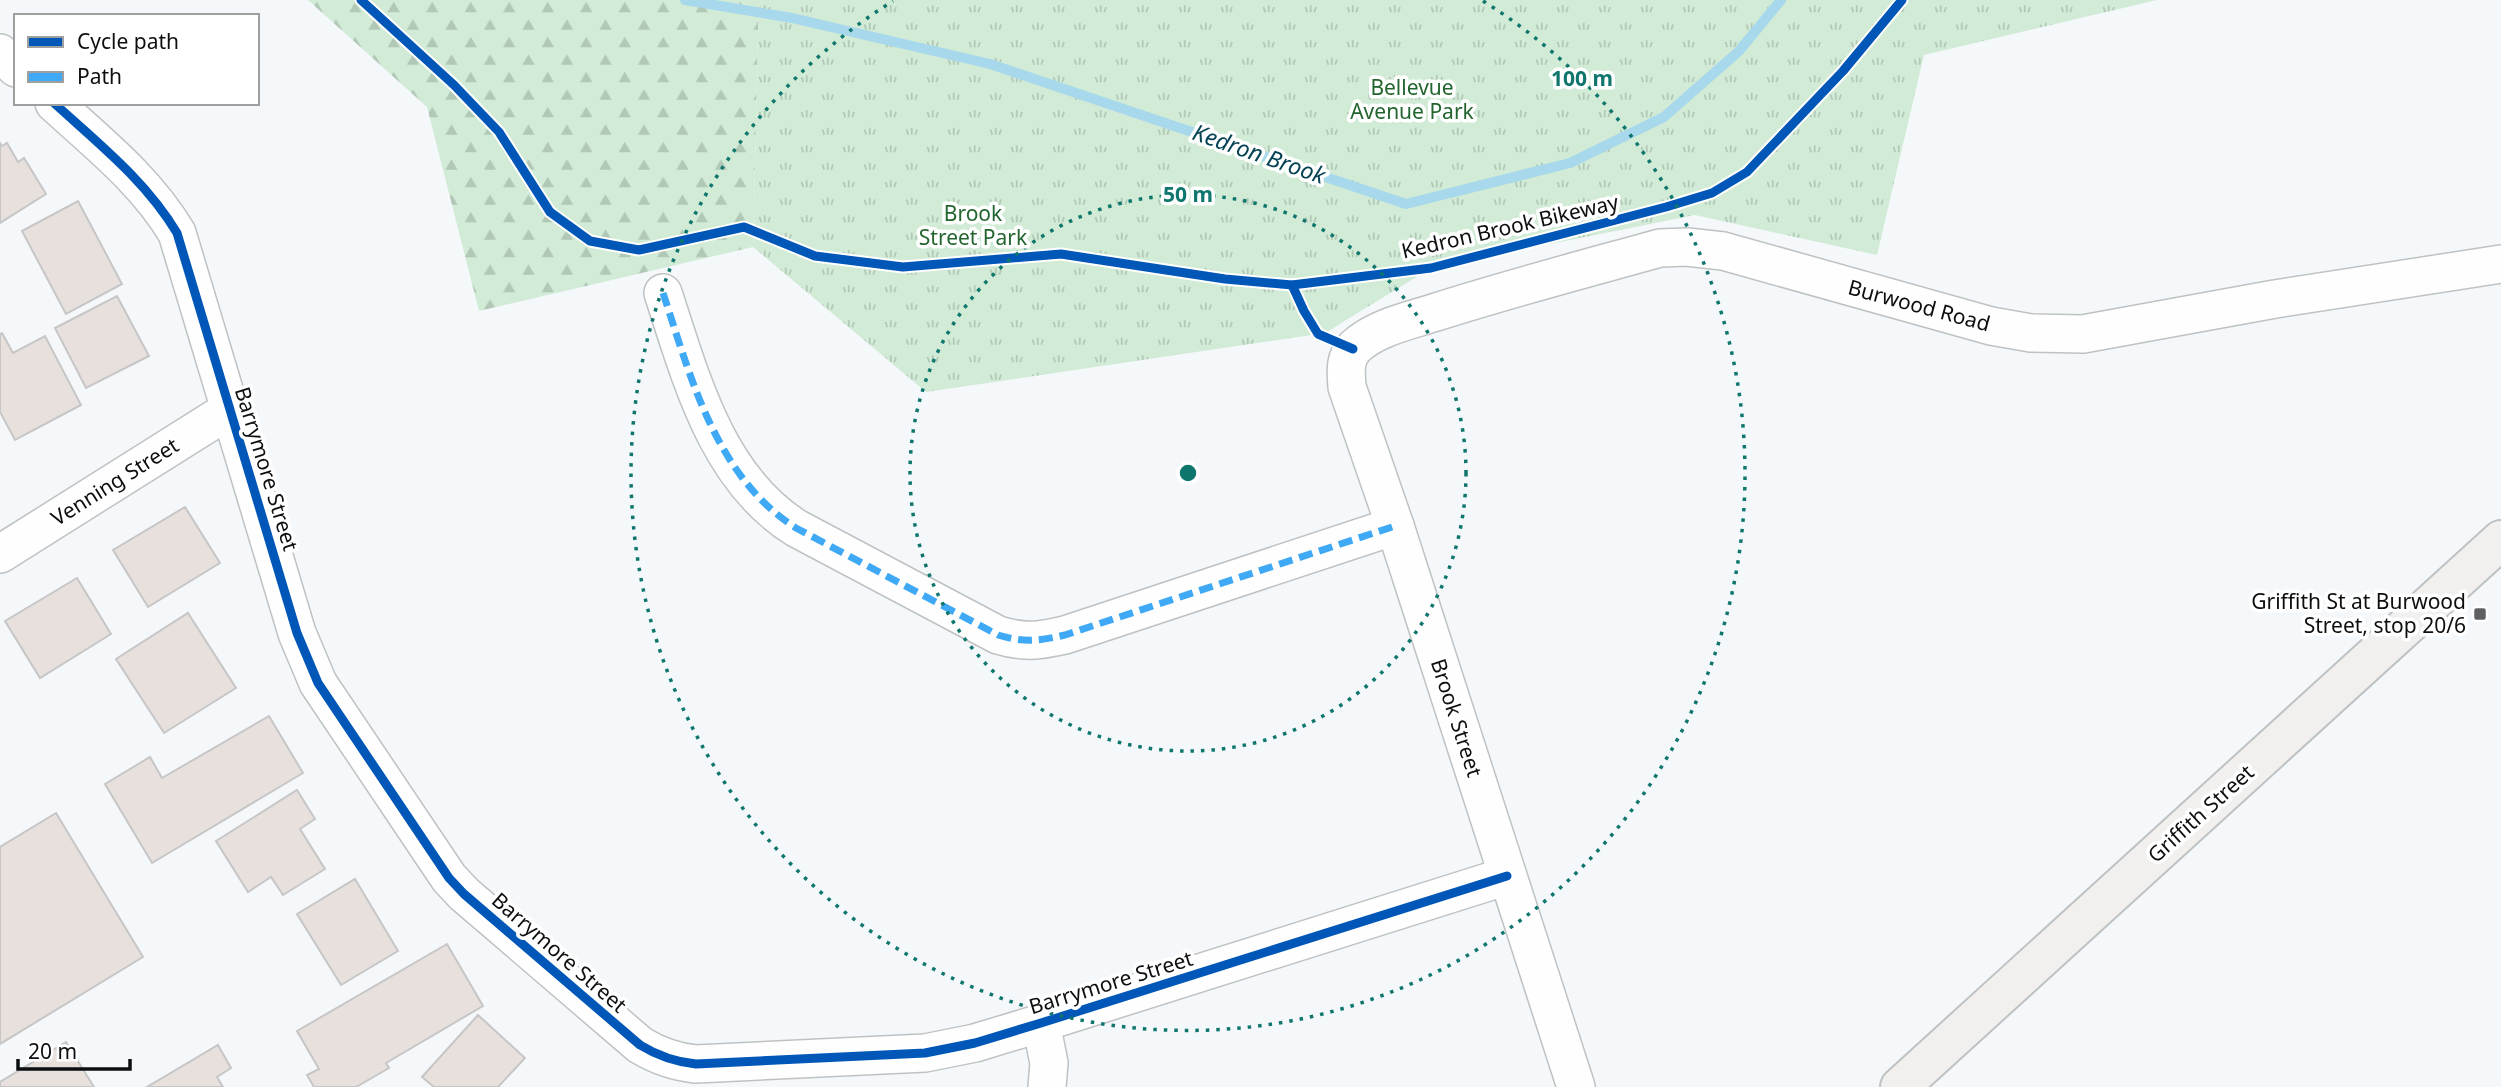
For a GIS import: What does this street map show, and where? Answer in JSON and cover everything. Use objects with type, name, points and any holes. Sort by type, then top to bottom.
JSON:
[{"type":"street","points":[[0,53],[14,66]]},
{"type":"street","name":"Barrymore Street","points":[[56,105],[145,187],[163,209],[177,233],[297,633],[318,683],[449,878],[464,894],[640,1045],[667,1059],[696,1064],[925,1053],[975,1043],[1041,1023],[1507,876]]},
{"type":"street","name":"Burwood Road","points":[[1353,349],[1364,339],[1395,326],[1483,297],[1660,248],[1687,247],[1723,251],[1991,326],[2031,333],[2083,334],[2275,299],[2501,264]]},
{"type":"street","points":[[663,293],[704,411],[719,441],[756,496],[774,514],[796,528],[998,635],[1035,642],[1065,635],[1395,526]]},
{"type":"street","name":"Brook Street","points":[[1353,349],[1345,364],[1347,387],[1395,526],[1576,1087]]},
{"type":"street","name":"Venning Street","points":[[0,554],[229,410]]},
{"type":"street","name":"Griffith Street","points":[[1900,1087],[2501,540]]},
{"type":"street","points":[[1041,1023],[1049,1063],[1047,1087]]},
{"type":"green space","points":[[308,0],[759,0],[753,247],[479,311],[427,107]]},
{"type":"green space","points":[[759,0],[2157,0],[1924,55],[1877,255],[1695,215],[1431,268],[1325,333],[926,392],[753,247]]},
{"type":"building","points":[[0,143],[2,146],[7,143],[18,162],[24,158],[46,194],[0,223]]},
{"type":"building","points":[[78,201],[122,284],[66,314],[22,231]]},
{"type":"building","points":[[117,296],[149,356],[86,388],[55,328]]},
{"type":"building","points":[[2,333],[13,353],[45,336],[81,405],[15,440],[0,412]]},
{"type":"building","points":[[185,507],[220,563],[148,607],[113,550]]},
{"type":"building","points":[[77,578],[111,634],[40,678],[5,621]]},
{"type":"building","points":[[188,613],[236,688],[164,733],[116,659]]},
{"type":"building","points":[[269,716],[303,773],[152,863],[105,784],[150,757],[162,778]]},
{"type":"building","points":[[297,790],[315,819],[300,829],[325,869],[283,895],[271,877],[248,892],[216,841]]},
{"type":"building","points":[[56,813],[143,957],[0,1044],[0,847]]},
{"type":"building","points":[[355,879],[398,951],[341,985],[297,914]]},
{"type":"building","points":[[447,944],[483,1006],[386,1063],[389,1068],[356,1087],[314,1087],[307,1075],[319,1069],[297,1031]]},
{"type":"building","points":[[478,1015],[525,1058],[498,1087],[434,1087],[422,1077]]},
{"type":"building","points":[[66,1042],[94,1087],[0,1087],[0,1082]]},
{"type":"building","points":[[218,1045],[231,1068],[217,1077],[223,1087],[147,1087]]},
{"type":"waterway","name":"Kedron Brook","points":[[685,0],[792,18],[990,64],[1406,204],[1570,163],[1664,117],[1739,51],[1781,0]]},
{"type":"marked path","points":[[663,293],[684,358],[710,423],[745,482],[768,507],[796,528],[998,635],[1031,640],[1065,635],[1395,526]]},
{"type":"cycle path","name":"Kedron Brook Bikeway","points":[[361,0],[454,85],[499,132],[550,212],[590,241],[639,250],[744,227],[815,256],[903,267],[1061,254],[1225,279],[1292,285],[1431,268],[1712,193],[1747,172],[1843,71],[1902,0]]},
{"type":"cycle path","points":[[56,105],[136,180],[165,214],[177,233],[297,633],[318,683],[449,878],[464,894],[647,1049],[674,1060],[696,1064],[925,1053],[975,1043],[1507,876]]},
{"type":"cycle path","points":[[1292,285],[1318,334],[1353,349]]},
{"type":"place","name":"Griffith St at Burwood Street, stop 20/6","points":[[2480,614]]},
{"type":"park label","name":"Bellevue Avenue Park","points":[[1412,100]]},
{"type":"park label","name":"Brook Street Park","points":[[973,226]]}]
